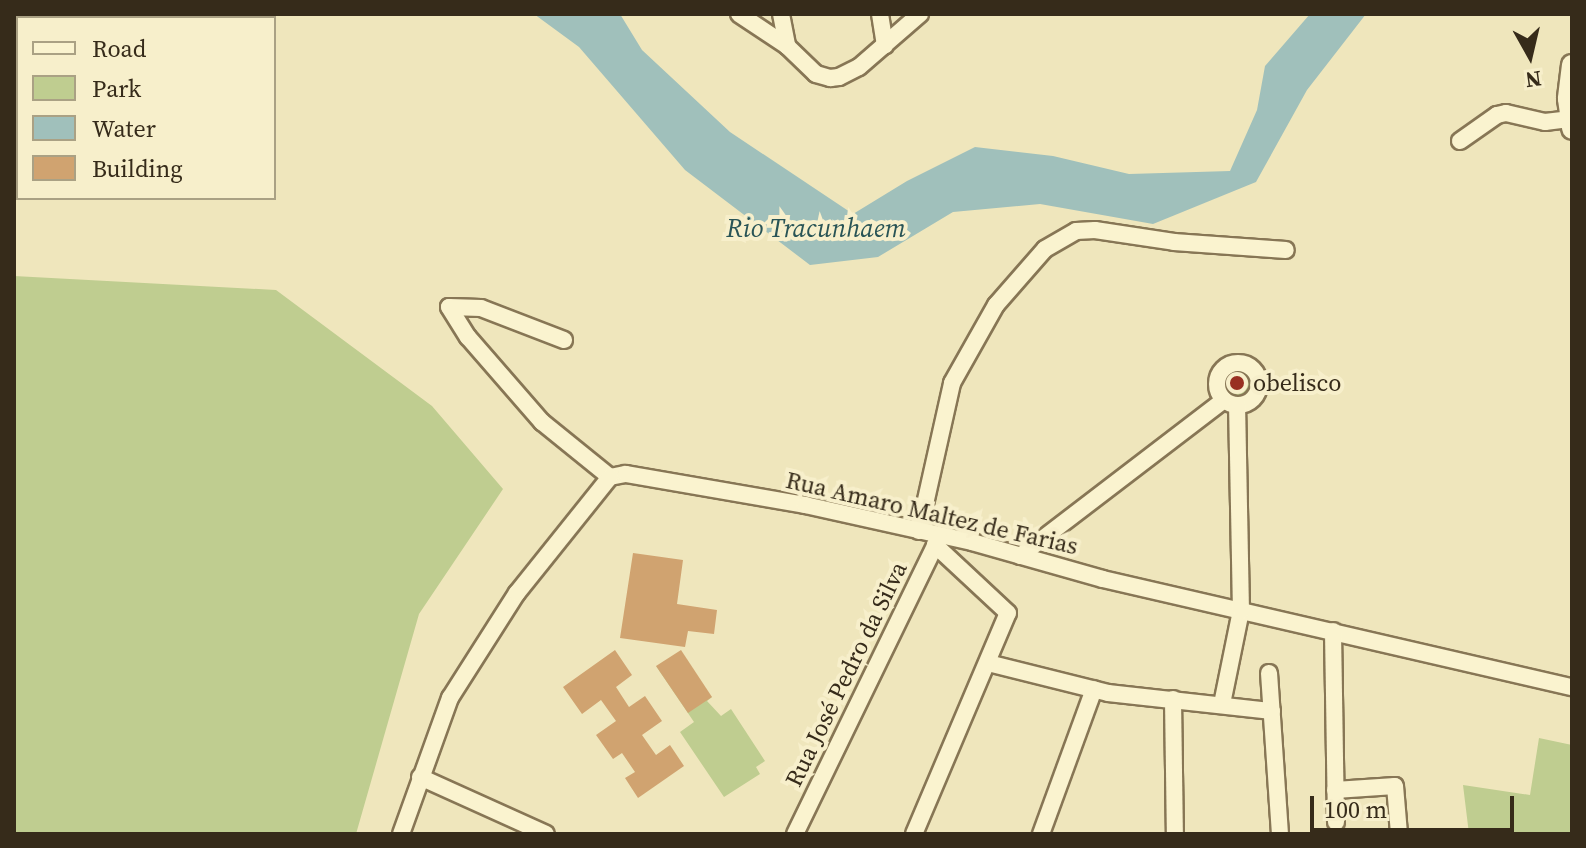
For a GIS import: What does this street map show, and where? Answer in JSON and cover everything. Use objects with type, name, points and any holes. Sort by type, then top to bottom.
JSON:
[{"type":"street","points":[[739,14],[787,46],[816,74],[830,78],[849,73],[920,14]]},
{"type":"street","points":[[781,14],[787,46]]},
{"type":"street","points":[[880,14],[885,46]]},
{"type":"street","points":[[1460,141],[1497,115],[1506,113],[1571,124],[1572,65]]},
{"type":"street","points":[[919,531],[952,383],[996,305],[1045,249],[1076,231],[1095,230],[1174,242],[1286,250]]},
{"type":"street","points":[[401,834],[450,698],[517,593],[610,477],[542,422],[468,337],[449,307],[481,308],[564,340]]},
{"type":"street","points":[[1020,556],[1231,403],[1241,611],[1222,704]]},
{"type":"street","name":"Rua Amaro Maltez de Farias","points":[[610,477],[626,474],[760,497],[919,531],[937,540],[1020,556],[1241,611],[1572,687]]},
{"type":"street","points":[[914,834],[1008,613],[937,540]]},
{"type":"street","name":"Rua José Pedro da Silva","points":[[795,834],[937,540]]},
{"type":"street","points":[[1333,631],[1336,822]]},
{"type":"street","points":[[988,663],[1094,689],[1272,711]]},
{"type":"street","points":[[1269,673],[1280,834]]},
{"type":"street","points":[[1041,834],[1094,689]]},
{"type":"street","points":[[1173,699],[1175,834]]},
{"type":"street","points":[[420,777],[537,832]]},
{"type":"street","points":[[1335,790],[1395,786],[1399,834]]},
{"type":"green space","points":[[14,276],[276,290],[432,406],[503,489],[419,614],[356,834],[14,834]]},
{"type":"green space","points":[[1238,363],[1252,369],[1258,383],[1252,397],[1238,403],[1224,397],[1218,383],[1224,369]]},
{"type":"green space","points":[[656,666],[712,697],[707,701],[721,716],[731,709],[765,761],[756,767],[760,774],[724,797],[680,732],[694,722]]},
{"type":"green space","points":[[1539,738],[1572,745],[1572,834],[1469,834],[1463,785],[1530,795]]},
{"type":"water","points":[[14,14],[46,14],[16,16],[14,108]]},
{"type":"water","name":"Rio Tracunhaem","points":[[534,14],[620,14],[642,50],[730,132],[853,214],[907,181],[975,147],[1053,156],[1129,174],[1230,171],[1257,110],[1265,66],[1310,14],[1366,14],[1307,90],[1256,182],[1153,224],[1040,204],[953,212],[878,257],[810,265],[685,170],[579,47]]},
{"type":"building","points":[[633,553],[683,560],[677,604],[717,610],[714,634],[688,631],[685,647],[620,638]]},
{"type":"building","points":[[615,650],[632,675],[616,687],[629,707],[645,696],[662,721],[642,735],[656,755],[670,745],[684,766],[638,798],[625,778],[635,772],[622,753],[613,759],[596,735],[616,721],[601,700],[582,714],[563,687]]},
{"type":"building","points":[[681,650],[712,697],[688,713],[656,666]]},
{"type":"place","name":"obelisco","points":[[1237,383]]}]
